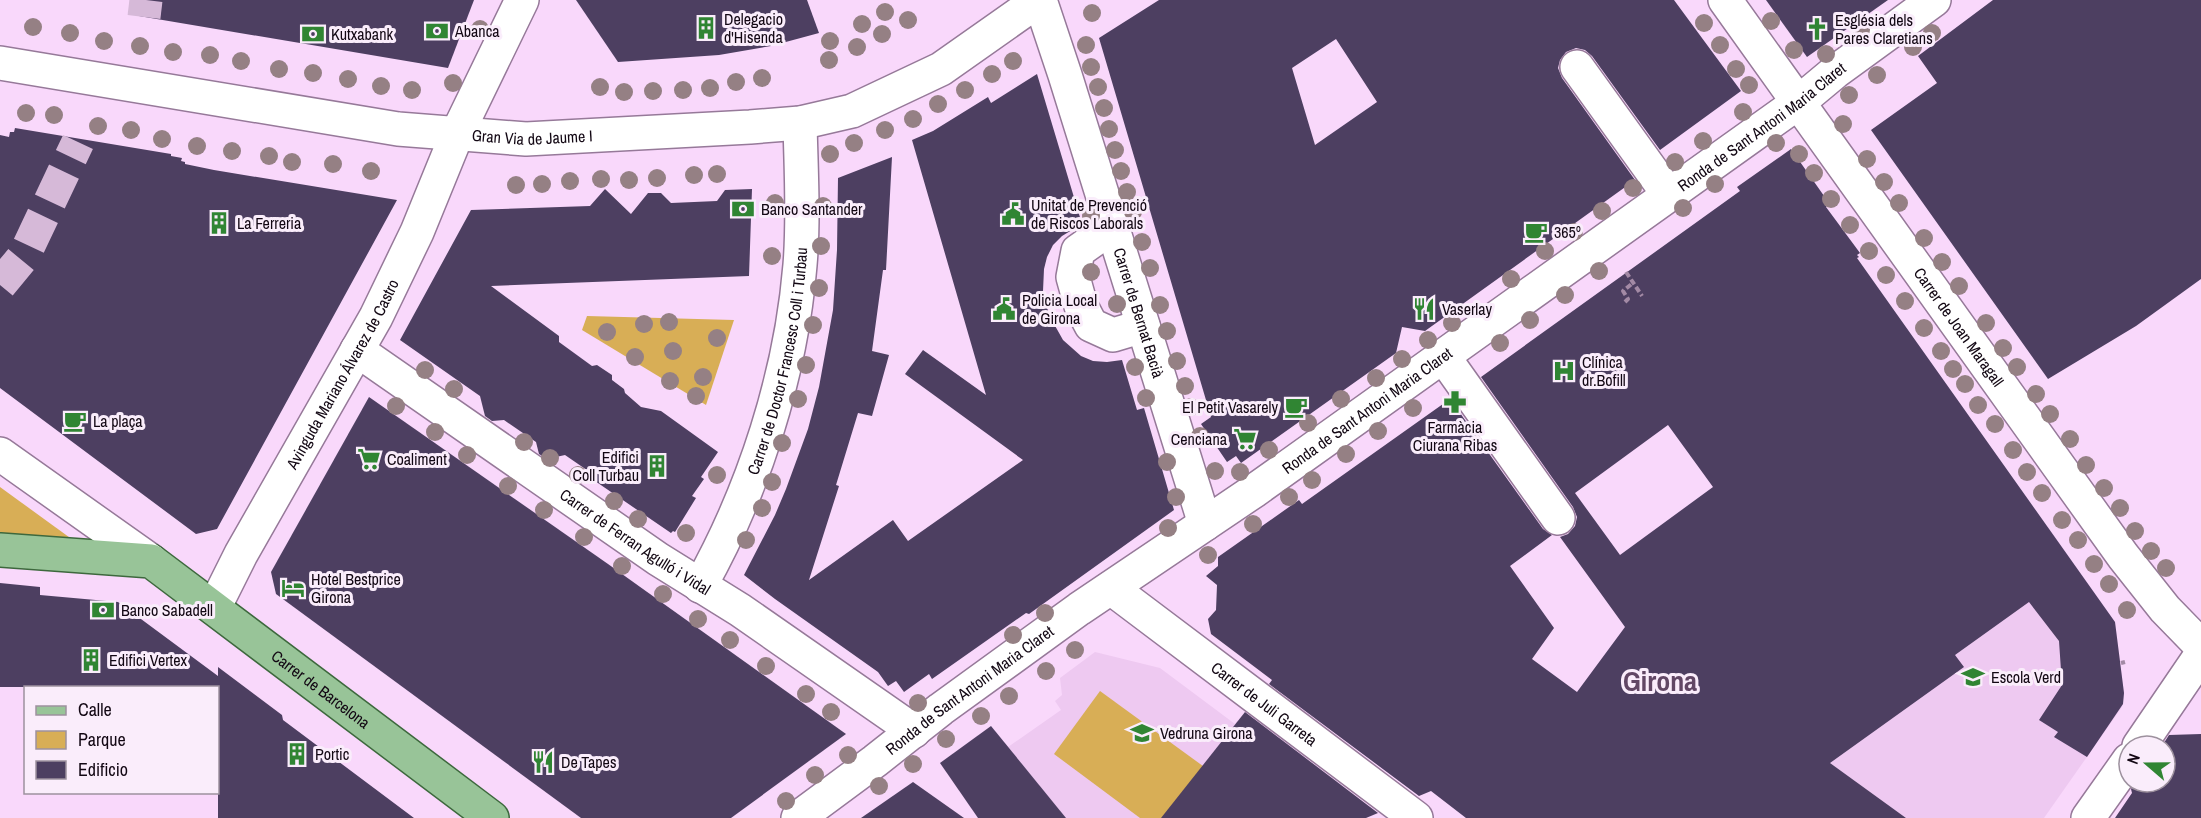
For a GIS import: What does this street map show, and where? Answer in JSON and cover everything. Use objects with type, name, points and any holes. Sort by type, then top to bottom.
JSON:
[{"type":"main road","points":[[0,550],[151,561]]},
{"type":"main road","name":"Carrer de Barcelona","points":[[151,561],[492,818]]},
{"type":"street","name":"Avinguda Mariano Álvarez de Castro","points":[[214,609],[241,554],[376,317],[417,232],[457,134],[522,0]]},
{"type":"street","name":"Gran Via de Jaume I","points":[[0,63],[398,129],[457,134],[526,139],[800,123],[852,111],[940,69],[1039,0]]},
{"type":"street","name":"Carrer de Bernat Bacià","points":[[1039,0],[1205,524]]},
{"type":"street","name":"Carrer de Joan Maragall","points":[[1725,0],[2123,556],[2165,609],[2201,646]]},
{"type":"street","name":"Ronda de Sant Antoni Maria Claret","points":[[798,818],[1060,622],[1205,524],[1443,356],[1799,102],[1835,72],[1934,0]]},
{"type":"street","points":[[1577,67],[1669,195]]},
{"type":"street","name":"Carrer de Doctor Francesc Coll i Turbau","points":[[700,586],[724,538],[757,461],[777,398],[793,327],[801,263],[800,123]]},
{"type":"street","points":[[1112,227],[1078,251],[1073,277],[1081,306],[1091,325],[1113,335],[1143,326]]},
{"type":"street","name":"Carrer de Ferran Agulló i Vidal","points":[[357,350],[658,559],[740,609],[914,731]]},
{"type":"street","points":[[1443,356],[1558,518]]},
{"type":"street","points":[[0,454],[151,561]]},
{"type":"street","name":"Carrer de Juli Garreta","points":[[1111,588],[1416,818]]},
{"type":"street","points":[[2147,734],[2201,655]]},
{"type":"street","points":[[2088,818],[2117,777]]},
{"type":"path","points":[[1626,272],[1642,296]]},
{"type":"path","points":[[1625,302],[1628,299],[1623,291],[1633,283]]},
{"type":"shaded area","name":"Escola Verd","points":[[2048,527],[2115,622],[2124,694],[2122,707],[2044,818],[1906,818],[1820,756],[1913,625]]},
{"type":"shaded area","name":"Vedruna Girona","points":[[1095,652],[1160,668],[1235,724],[1238,720],[1267,741],[1209,818],[1062,818],[1064,816],[1008,747],[1061,710],[1055,701],[1062,695],[1060,678]]},
{"type":"green space","points":[[587,316],[734,320],[706,405],[582,330]]},
{"type":"green space","points":[[0,487],[73,540],[0,533]]},
{"type":"green space","points":[[1100,691],[1218,777],[1188,818],[1140,818],[1054,754]]},
{"type":"building","points":[[140,0],[474,0],[448,68],[139,16]]},
{"type":"building","name":"Delegacio d'Hisenda","points":[[576,0],[807,0],[819,33],[771,46],[719,55],[618,62]]},
{"type":"building","points":[[1159,0],[1674,0],[1741,91],[1660,150],[1592,56],[1585,50],[1576,48],[1566,52],[1558,68],[1562,78],[1635,180],[1425,331],[1402,327],[1396,353],[1241,463],[1236,456],[1227,462],[1201,424],[1211,417],[1099,38]],"holes":[[[1336,39],[1377,102],[1315,145],[1292,68]]]},
{"type":"building","name":"Església dels Pares Claretians","points":[[1766,0],[1888,0],[1807,57]]},
{"type":"building","points":[[1993,0],[2201,0],[2201,279],[2136,326],[2048,379],[1871,130],[1937,83],[1918,56]]},
{"type":"building","points":[[1037,74],[1082,224],[1062,236],[1053,245],[1047,257],[1043,291],[1049,315],[1063,340],[1081,356],[1093,361],[1122,360],[1137,410],[1144,408],[1174,510],[1029,614],[1026,613],[932,679],[929,674],[904,692],[896,681],[888,686],[878,672],[744,575],[786,489],[808,429],[819,387],[833,310],[838,178],[892,157],[886,270],[883,270],[872,351],[889,355],[872,416],[858,413],[836,485],[839,486],[809,580],[893,520],[908,541],[1023,460],[905,374],[923,350],[986,395],[912,140],[933,131],[988,97],[991,103]]},
{"type":"building","points":[[15,128],[171,154],[171,156],[182,158],[181,161],[185,164],[214,170],[397,200],[217,529],[196,534],[0,388],[0,135],[9,137],[10,132],[14,132]]},
{"type":"building","points":[[1791,149],[1829,203],[1826,207],[1860,253],[1857,258],[2115,622],[2124,693],[2123,704],[2087,757],[2054,737],[2058,732],[2039,720],[2062,685],[2059,641],[2029,602],[1955,655],[1964,667],[1830,763],[1906,818],[1466,818],[1431,791],[1419,796],[1269,684],[1272,680],[1211,634],[1208,619],[1216,610],[1217,585],[1206,576],[1218,566],[1218,557],[1299,500],[1302,504],[1450,399],[1543,529],[1552,535],[1510,566],[1554,628],[1532,659],[1577,692],[1625,627],[1560,537],[1568,534],[1575,526],[1577,517],[1573,507],[1481,377],[1740,191],[1737,187]],"holes":[[[1668,425],[1713,487],[1620,555],[1575,493]]]},
{"type":"building","points":[[605,189],[631,214],[648,193],[661,193],[671,203],[717,201],[725,190],[752,189],[749,276],[491,286],[559,336],[559,342],[592,366],[597,365],[612,375],[612,380],[641,407],[661,411],[718,452],[701,477],[704,479],[692,496],[696,498],[675,532],[671,533],[595,481],[597,477],[565,455],[547,459],[539,454],[536,442],[504,420],[492,421],[485,416],[480,396],[400,340],[471,210],[590,206]]},
{"type":"building","points":[[369,397],[846,734],[731,818],[581,818],[276,594],[271,572]]},
{"type":"building","points":[[0,583],[40,587],[40,595],[118,602],[218,676],[218,667],[282,715],[283,720],[414,818],[218,818],[219,686],[0,687]]},
{"type":"building","points":[[1245,712],[1378,813],[1366,818],[1161,818]]},
{"type":"building","points":[[991,726],[1066,818],[978,818],[940,763]]},
{"type":"building","points":[[2201,734],[2201,818],[2115,818],[2131,794],[2177,794],[2177,735]]},
{"type":"building","points":[[913,782],[964,818],[861,818]]},
{"type":"tunnel","points":[[144,17],[146,0]]},
{"type":"tunnel","points":[[0,285],[24,256],[78,142]]},
{"type":"place","name":"Delegacio d'Hisenda","points":[[706,28]]},
{"type":"place","name":"Església dels Pares Claretians","points":[[1817,29]]},
{"type":"place","name":"Abanca","points":[[437,31]]},
{"type":"place","name":"Kutxabank","points":[[313,34]]},
{"type":"place","name":"Banco Santander","points":[[743,209]]},
{"type":"place","name":"Unitat de Prevenció de Riscos Laborals","points":[[1013,214]]},
{"type":"place","name":"La Ferreria","points":[[219,223]]},
{"type":"place","name":"365º","points":[[1536,232]]},
{"type":"place","name":"Policia Local de Girona","points":[[1004,309]]},
{"type":"place","name":"Vaserlay","points":[[1424,309]]},
{"type":"place","name":"Clínica dr.Bofill","points":[[1564,371]]},
{"type":"place","name":"Farmàcia Ciurana Ribas","points":[[1455,402]]},
{"type":"place","name":"El Petit Vasarely","points":[[1296,407]]},
{"type":"place","name":"La plaça","points":[[75,421]]},
{"type":"place","name":"Cenciana","points":[[1245,439]]},
{"type":"place","name":"Coaliment","points":[[369,459]]},
{"type":"place","name":"Edifici Coll Turbau","points":[[657,466]]},
{"type":"place","name":"Hotel Bestprice Girona","points":[[293,588]]},
{"type":"place","name":"Banco Sabadell","points":[[103,610]]},
{"type":"place","name":"Edifici Vertex","points":[[91,660]]},
{"type":"place","name":"Escola Verd","points":[[1973,677]]},
{"type":"place","name":"Vedruna Girona","points":[[1142,733]]},
{"type":"place","name":"Portic","points":[[297,754]]},
{"type":"place","name":"De Tapes","points":[[543,762]]},
{"type":"district","name":"Girona","points":[[1660,681]]}]
